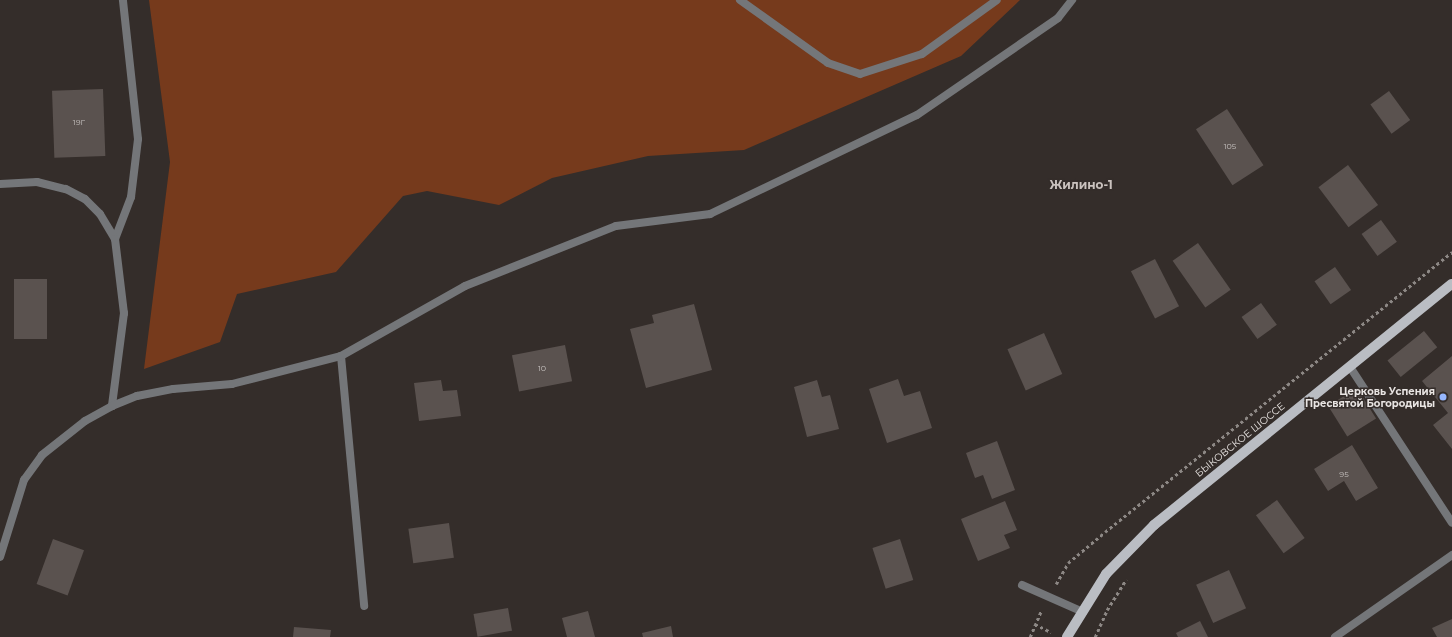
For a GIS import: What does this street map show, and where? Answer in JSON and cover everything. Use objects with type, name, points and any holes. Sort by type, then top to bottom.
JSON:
[{"type":"main road","name":"БЫКОВСКОЕ ШОССЕ","points":[[1067,637],[1106,574],[1154,525],[1452,284]]},
{"type":"street","points":[[116,240],[131,197],[138,139],[123,0]]},
{"type":"street","points":[[740,0],[828,63],[860,74],[922,54],[997,0]]},
{"type":"street","points":[[0,557],[24,480],[42,455],[85,421],[112,406],[137,396],[173,389],[232,384],[341,356],[465,286],[616,226],[710,214],[917,115],[1058,18],[1072,0]]},
{"type":"street","points":[[0,184],[37,182],[66,189],[85,199],[100,214],[116,240],[124,313],[112,406]]},
{"type":"street","points":[[341,356],[364,606]]},
{"type":"street","points":[[1350,367],[1452,523]]},
{"type":"street","points":[[1335,637],[1452,555]]},
{"type":"street","points":[[1022,585],[1083,612]]},
{"type":"path","points":[[1030,637],[1049,596],[1068,563],[1452,252]]},
{"type":"shaded area","points":[[149,0],[1020,0],[961,56],[744,150],[648,156],[552,178],[499,205],[427,191],[403,196],[336,272],[237,294],[220,342],[144,369],[170,162]]},
{"type":"building","points":[[103,89],[105,156],[54,158],[52,91]]},
{"type":"building","points":[[1389,91],[1410,120],[1392,134],[1370,105]]},
{"type":"building","points":[[1227,109],[1263,165],[1232,185],[1196,129]]},
{"type":"building","points":[[1348,165],[1378,205],[1349,227],[1318,187]]},
{"type":"building","points":[[1381,220],[1397,242],[1377,256],[1362,234]]},
{"type":"building","points":[[1198,243],[1231,290],[1205,307],[1173,261]]},
{"type":"building","points":[[1155,259],[1179,306],[1155,318],[1131,271]]},
{"type":"building","points":[[1335,267],[1351,290],[1331,304],[1315,281]]},
{"type":"building","points":[[14,279],[47,279],[47,339],[14,339]]},
{"type":"building","points":[[1261,303],[1277,325],[1257,339],[1242,317]]},
{"type":"building","points":[[694,304],[712,370],[646,388],[630,329],[654,323],[652,315]]},
{"type":"building","points":[[1424,331],[1437,347],[1401,377],[1387,361]]},
{"type":"building","points":[[1044,333],[1062,374],[1026,390],[1007,349]]},
{"type":"building","points":[[565,345],[572,381],[519,392],[512,355]]},
{"type":"building","name":"Церковь Успения Пресвятой Богородицы","points":[[1452,356],[1452,449],[1433,425],[1448,413],[1422,381]]},
{"type":"building","points":[[898,379],[904,396],[920,391],[932,428],[887,443],[869,389]]},
{"type":"building","points":[[441,380],[443,391],[457,390],[461,416],[419,421],[414,383]]},
{"type":"building","points":[[817,380],[822,397],[830,395],[839,429],[807,437],[794,387]]},
{"type":"building","points":[[1357,388],[1376,419],[1347,437],[1328,406]]},
{"type":"building","points":[[997,441],[1015,490],[992,499],[983,475],[975,478],[966,453]]},
{"type":"building","points":[[1352,445],[1378,488],[1356,501],[1344,481],[1328,491],[1314,469]]},
{"type":"building","points":[[1277,500],[1305,538],[1284,553],[1256,515]]},
{"type":"building","points":[[1005,501],[1017,530],[1004,535],[1010,548],[978,561],[961,519]]},
{"type":"building","points":[[449,523],[454,558],[413,563],[408,529]]},
{"type":"building","points":[[53,539],[84,550],[68,595],[37,584]]},
{"type":"building","points":[[900,539],[913,580],[886,589],[872,548]]},
{"type":"building","points":[[1229,570],[1246,608],[1213,623],[1196,585]]},
{"type":"building","points":[[508,608],[512,631],[478,637],[474,614]]},
{"type":"building","points":[[588,611],[595,637],[567,637],[562,618]]},
{"type":"building","points":[[1452,619],[1452,637],[1437,637],[1432,628]]},
{"type":"building","points":[[1200,621],[1208,637],[1178,637],[1176,633]]},
{"type":"building","points":[[671,626],[673,637],[643,637],[642,633]]},
{"type":"building","points":[[294,627],[331,630],[330,637],[293,637]]},
{"type":"place","name":"Церковь Успения Пресвятой Богородицы","points":[[1443,397]]},
{"type":"district","name":"Жилино-1","points":[[1081,185]]}]
